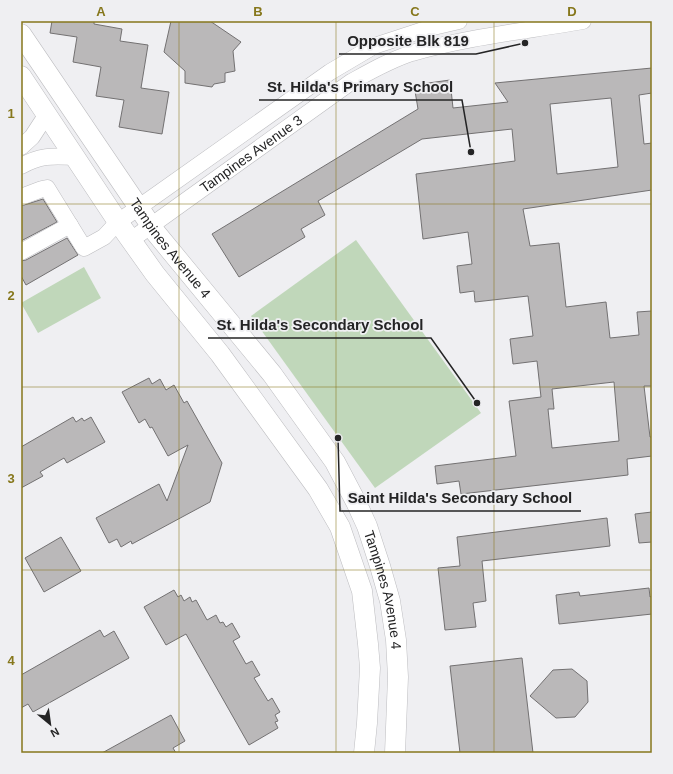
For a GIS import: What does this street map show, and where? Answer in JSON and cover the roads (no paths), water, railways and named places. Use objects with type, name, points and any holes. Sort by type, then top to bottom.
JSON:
[{"type":"main road","name":"Tampines Avenue 4","points":[[21,34],[151,226],[272,374],[335,462],[356,502],[367,526],[380,566],[390,601],[396,640],[398,677],[394,753]]},
{"type":"main road","name":"Tampines Avenue 4","points":[[21,76],[118,222],[155,274],[220,354],[318,489],[340,527],[362,590],[368,644],[370,668],[368,723],[364,753]]},
{"type":"street","name":"Tampines Avenue 3","points":[[70,225],[84,248],[104,237],[118,222],[330,72],[374,46],[429,28],[459,21]]},
{"type":"street","name":"Tampines Avenue 3","points":[[131,240],[351,82],[382,65],[411,54],[452,44],[583,21]]},
{"type":"street","points":[[21,147],[32,137],[47,114]]},
{"type":"street","points":[[21,166],[30,161],[46,156],[74,157]]},
{"type":"street","points":[[21,197],[47,188],[70,225],[21,252]]},
{"type":"place","name":"Opposite Blk 819","points":[[525,43]]},
{"type":"place","name":"St. Hilda's Primary School","points":[[471,152]]},
{"type":"place","name":"St. Hilda's Secondary School","points":[[477,403]]},
{"type":"place","name":"Saint Hilda's Secondary School","points":[[338,438]]}]
